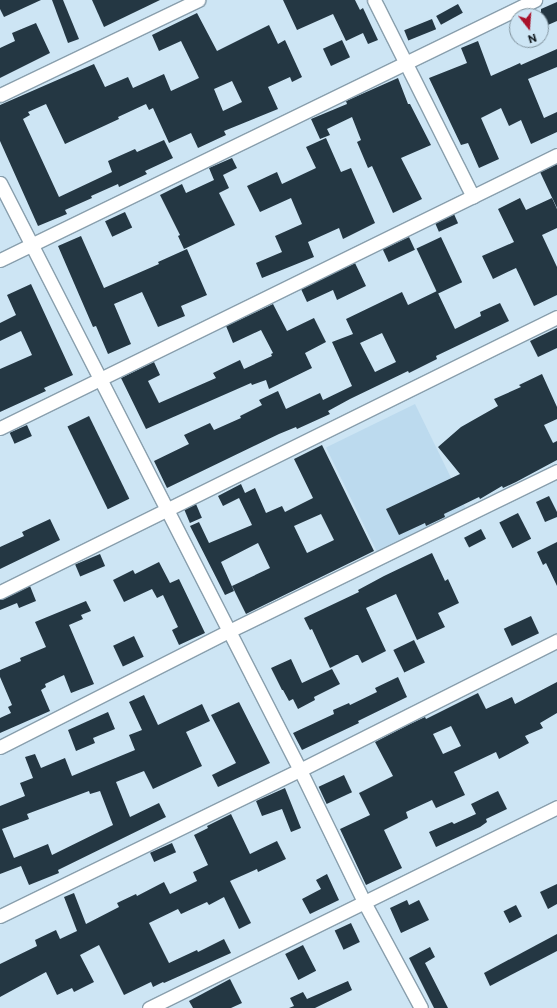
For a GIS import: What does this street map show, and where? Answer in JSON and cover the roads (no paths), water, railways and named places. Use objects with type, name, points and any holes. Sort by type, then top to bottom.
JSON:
[{"type":"street","points":[[0,95],[198,0]]},
{"type":"street","points":[[374,0],[473,197]]},
{"type":"street","points":[[0,260],[535,0]]},
{"type":"street","points":[[0,428],[557,155]]},
{"type":"street","points":[[0,183],[300,770],[364,902],[421,1008]]},
{"type":"street","points":[[0,592],[557,317]]},
{"type":"street","points":[[0,746],[229,631],[557,471]]},
{"type":"street","points":[[0,916],[300,770],[557,641]]},
{"type":"street","points":[[149,1008],[557,807]]}]
